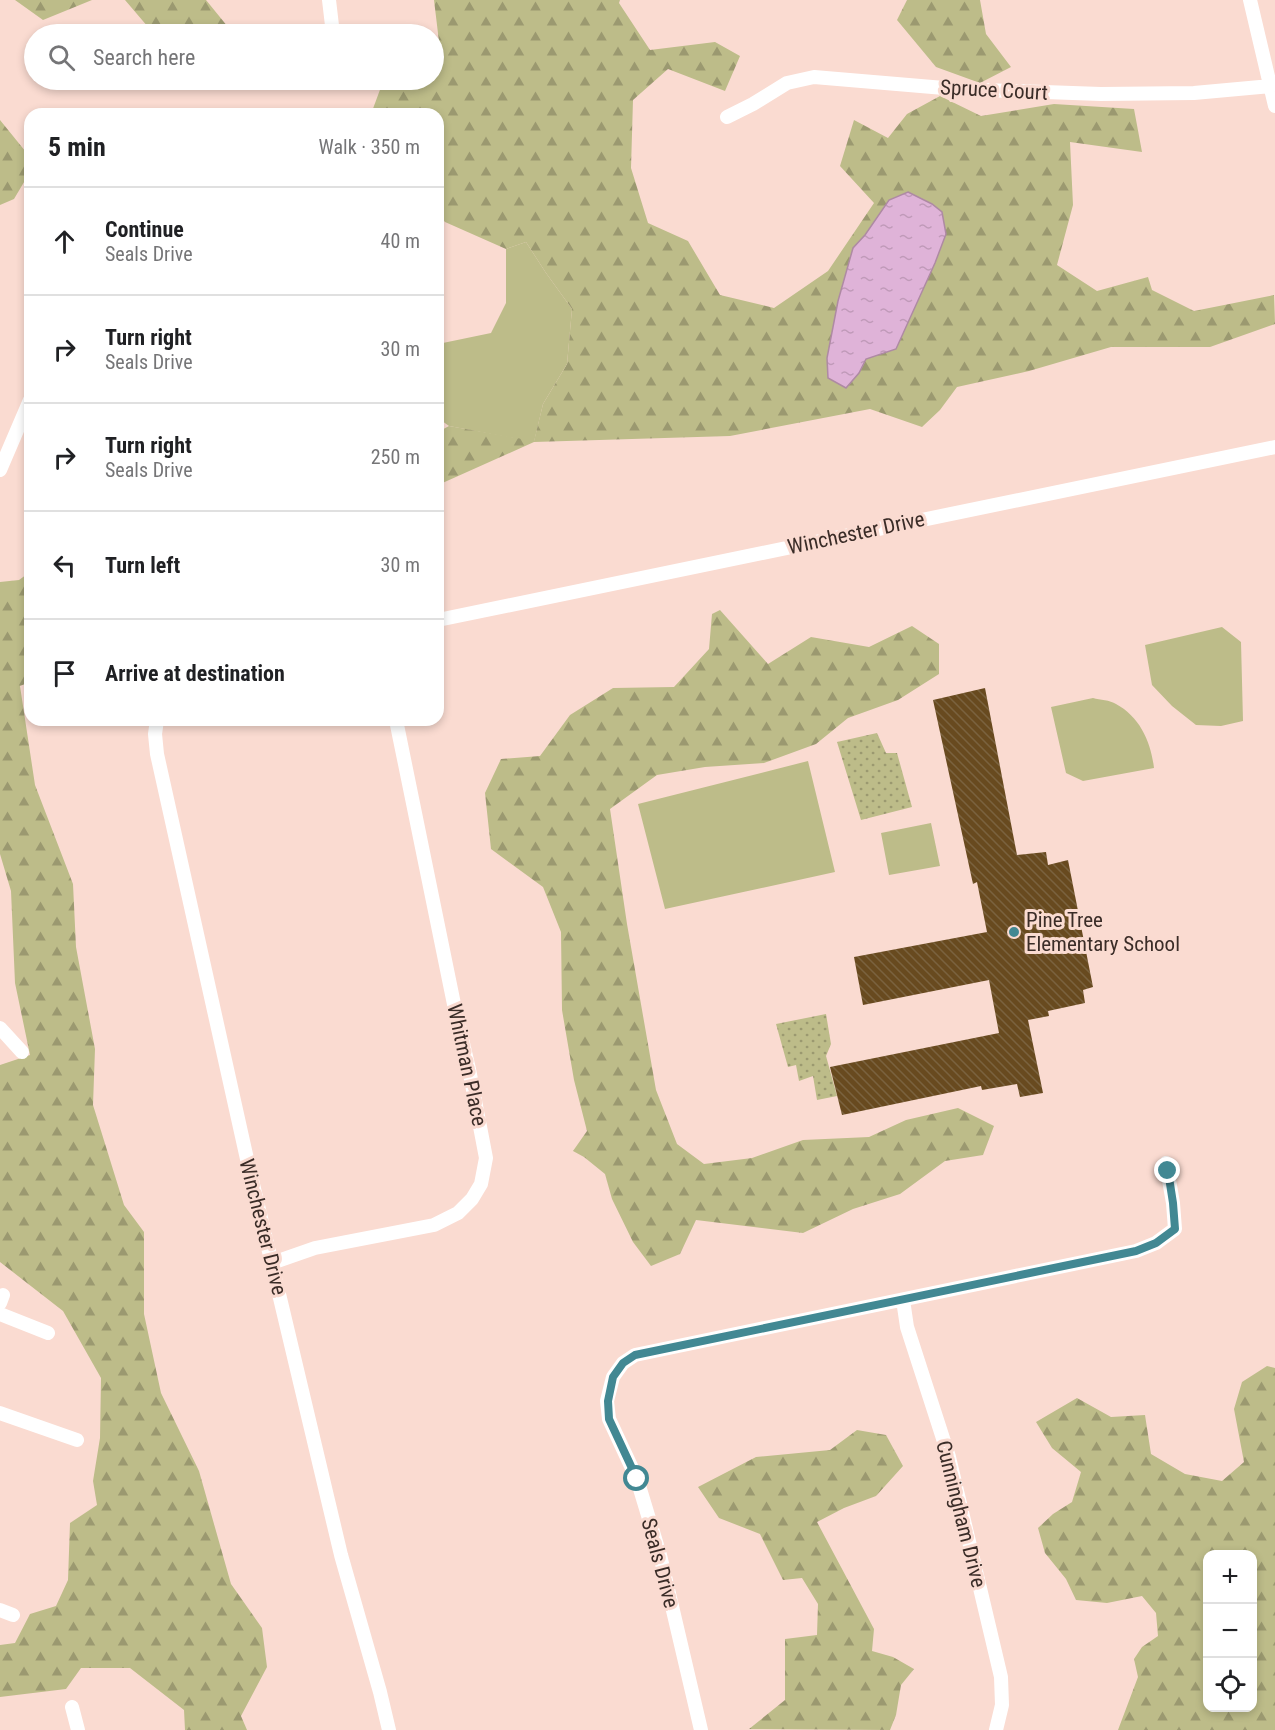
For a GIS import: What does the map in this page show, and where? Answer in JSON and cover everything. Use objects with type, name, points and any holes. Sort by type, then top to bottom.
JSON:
[{"type":"street","points":[[329,0],[332,24]]},
{"type":"street","points":[[1250,0],[1275,106]]},
{"type":"street","name":"Spruce Court","points":[[727,117],[753,105],[788,83],[814,77],[956,89],[1101,94],[1194,93],[1271,86]]},
{"type":"street","points":[[0,470],[24,414]]},
{"type":"street","name":"Winchester Drive","points":[[444,619],[1275,447]]},
{"type":"street","name":"Winchester Drive","points":[[156,726],[157,754],[246,1159],[342,1555],[381,1692],[389,1730]]},
{"type":"street","name":"Whitman Place","points":[[272,1263],[315,1248],[434,1225],[458,1214],[472,1199],[481,1184],[486,1158],[397,726]]},
{"type":"street","points":[[0,1028],[22,1052]]},
{"type":"street","name":"Seals Drive","points":[[701,1730],[660,1555],[637,1479],[609,1419],[608,1401],[613,1377],[623,1363],[635,1355],[1136,1251],[1156,1243],[1175,1229],[1166,1163]]},
{"type":"street","name":"Cunningham Drive","points":[[903,1300],[907,1327],[949,1457],[1001,1677],[1002,1705],[996,1730]]},
{"type":"street","points":[[0,1314],[48,1333]]},
{"type":"street","points":[[0,1413],[77,1440]]},
{"type":"street","points":[[72,1707],[78,1730]]},
{"type":"green space","points":[[15,0],[92,0],[43,20]]},
{"type":"green space","points":[[125,0],[206,0],[226,24],[145,24]]},
{"type":"green space","points":[[434,0],[620,0],[619,3],[650,50],[715,42],[740,56],[725,91],[668,69],[633,100],[631,168],[648,223],[688,241],[720,295],[774,308],[828,271],[874,203],[840,166],[854,120],[888,138],[907,114],[940,96],[981,116],[1054,104],[1134,109],[1142,152],[1070,142],[1073,205],[1057,265],[1097,291],[1148,277],[1152,290],[1194,311],[1274,295],[1275,324],[1210,347],[1111,347],[1029,371],[957,387],[940,410],[922,427],[870,409],[730,436],[534,442],[444,482],[444,429],[449,426],[534,441],[543,404],[567,364],[572,309],[526,242],[506,249],[444,221],[444,108],[373,108],[380,90],[444,90],[444,24],[437,24]],"holes":[[[865,235],[878,354],[866,359],[859,373],[827,358],[838,301],[853,248]]]},
{"type":"green space","points":[[907,0],[980,0],[986,34],[1011,67],[980,83],[936,67],[897,20]]},
{"type":"green space","points":[[0,120],[24,150],[24,182],[14,199],[0,205]]},
{"type":"green space","points":[[526,242],[572,309],[567,364],[543,404],[534,442],[449,426],[444,422],[444,343],[491,333],[506,303],[506,249]]},
{"type":"green space","points":[[24,576],[24,684],[20,686],[24,726],[26,726],[35,785],[73,884],[76,947],[95,1049],[93,1105],[124,1205],[144,1232],[144,1314],[161,1393],[199,1471],[231,1584],[262,1628],[267,1667],[241,1716],[247,1730],[185,1730],[184,1710],[130,1668],[81,1668],[66,1689],[0,1697],[0,1645],[15,1643],[30,1614],[56,1606],[68,1580],[70,1523],[97,1505],[93,1481],[100,1438],[101,1378],[63,1311],[0,1262],[0,1065],[30,1055],[15,983],[11,891],[0,854],[0,582],[19,580]]},
{"type":"green space","points":[[720,610],[768,664],[811,637],[869,647],[912,626],[939,644],[939,674],[898,700],[848,718],[816,744],[764,763],[705,767],[657,775],[610,809],[627,924],[656,1090],[677,1144],[704,1164],[752,1158],[803,1140],[869,1137],[906,1120],[958,1108],[994,1126],[983,1155],[945,1161],[900,1194],[853,1209],[803,1233],[696,1220],[680,1254],[651,1266],[633,1242],[612,1199],[605,1174],[573,1151],[587,1131],[574,1080],[562,1010],[561,932],[543,887],[491,849],[485,793],[501,759],[540,756],[570,715],[613,688],[674,687],[709,649],[712,614]]},
{"type":"green space","points":[[1222,627],[1241,642],[1243,721],[1221,726],[1196,725],[1172,706],[1152,685],[1145,645]]},
{"type":"green space","points":[[1093,698],[1114,703],[1132,716],[1147,740],[1154,768],[1083,781],[1066,773],[1051,707]]},
{"type":"green space","points":[[877,733],[886,753],[897,753],[912,807],[861,820],[837,742]]},
{"type":"green space","points":[[808,761],[835,872],[665,909],[638,804]]},
{"type":"green space","points":[[931,823],[940,866],[889,875],[881,833]]},
{"type":"green space","points":[[826,1014],[831,1044],[826,1056],[837,1096],[817,1100],[813,1076],[799,1081],[796,1065],[788,1067],[776,1024]]},
{"type":"green space","points":[[1267,1366],[1275,1368],[1275,1730],[1118,1730],[1138,1677],[1134,1659],[1142,1647],[1158,1636],[1156,1613],[1142,1596],[1107,1603],[1076,1600],[1066,1579],[1045,1553],[1038,1528],[1053,1514],[1072,1502],[1081,1472],[1052,1448],[1036,1422],[1077,1398],[1111,1417],[1145,1415],[1151,1454],[1185,1474],[1222,1481],[1244,1462],[1234,1409],[1242,1382]]},
{"type":"green space","points":[[857,1430],[886,1435],[903,1466],[876,1496],[844,1508],[817,1522],[874,1629],[872,1651],[893,1657],[914,1669],[901,1685],[896,1715],[890,1730],[749,1729],[785,1700],[785,1639],[817,1635],[818,1604],[802,1578],[783,1580],[760,1534],[719,1518],[698,1487],[756,1457],[830,1450]]},
{"type":"water","points":[[908,192],[932,204],[942,212],[946,234],[896,349],[866,359],[859,373],[846,388],[828,378],[827,358],[838,301],[853,248],[889,200]]},
{"type":"building","points":[[985,688],[1017,855],[1046,852],[1048,865],[1068,860],[1093,987],[1083,990],[1085,1003],[1048,1011],[1049,1016],[1028,1020],[1043,1093],[1020,1097],[1017,1084],[982,1090],[981,1086],[842,1115],[830,1067],[999,1033],[989,980],[863,1005],[854,957],[987,932],[977,882],[973,884],[933,700]]},
{"type":"place","name":"Pine Tree Elementary School","points":[[1014,932]]},
{"type":"route","points":[[637,1479],[609,1419],[608,1401],[613,1377],[623,1363],[635,1355],[1136,1251],[1156,1243],[1175,1229],[1168,1171]]}]
